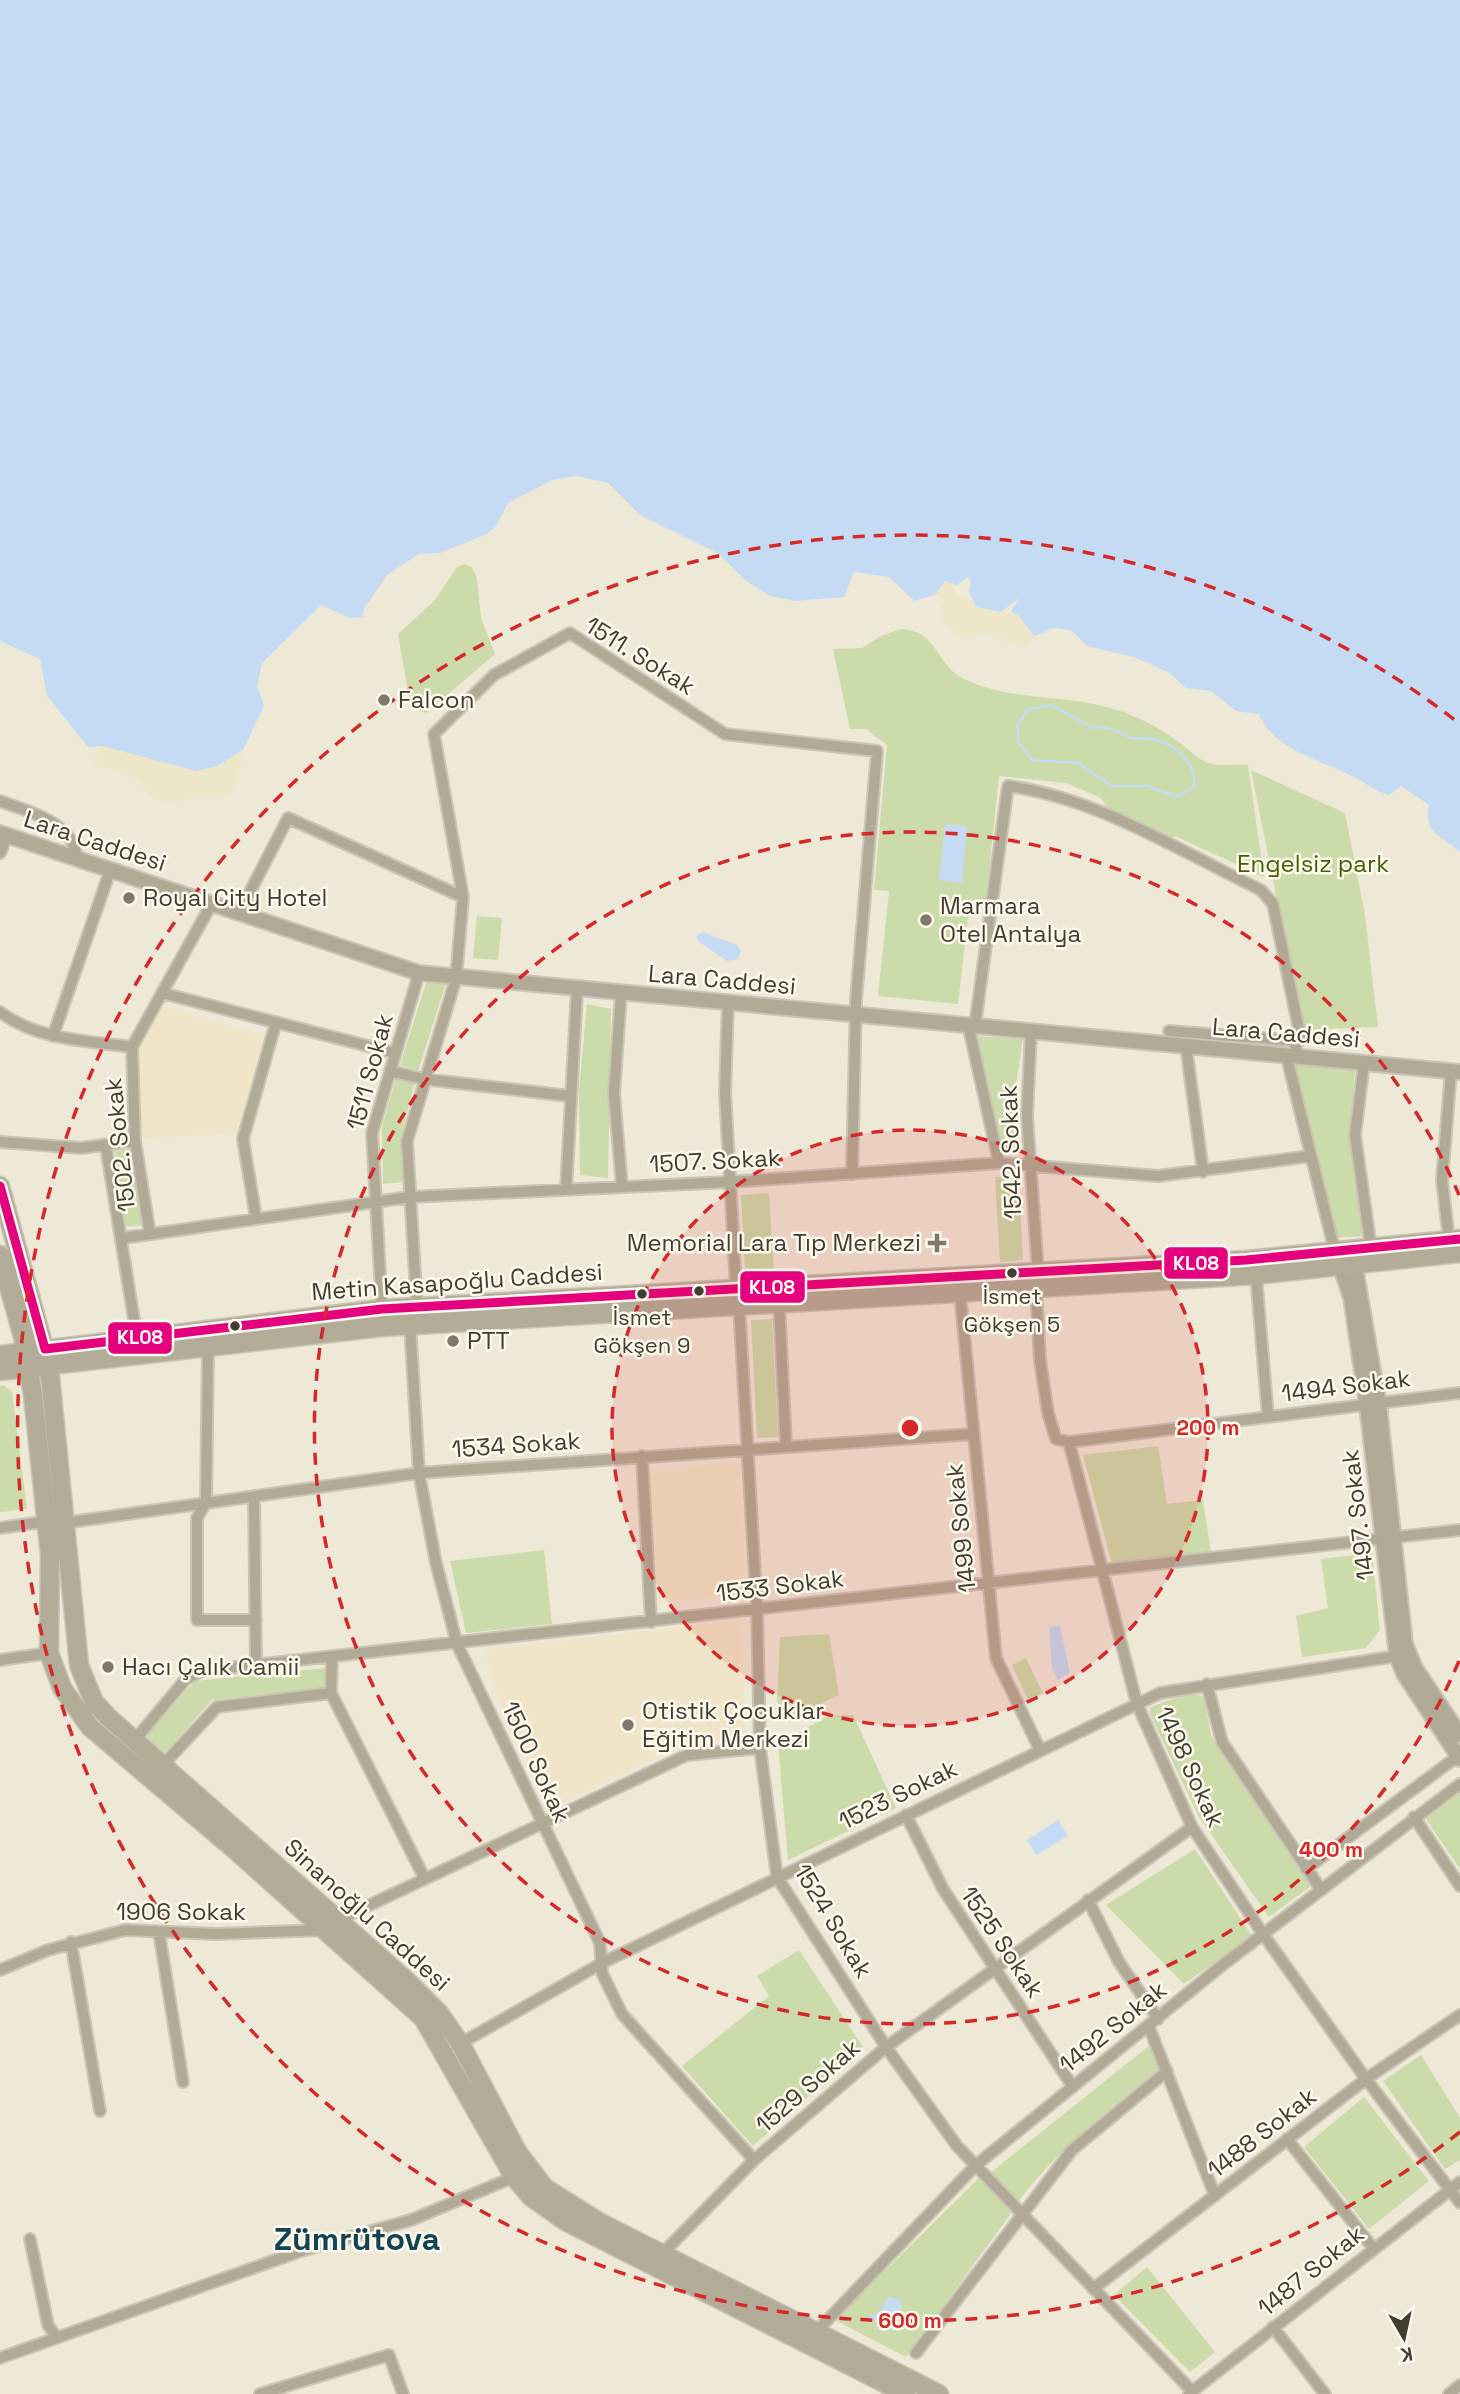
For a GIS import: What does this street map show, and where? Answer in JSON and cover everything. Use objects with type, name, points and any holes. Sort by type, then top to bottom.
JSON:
[{"type":"main road","name":"Si̇nanoğlu Caddesi","points":[[0,1186],[47,1357],[56,1522],[50,1653],[62,1688],[90,1727],[332,1925]]},
{"type":"main road","name":"Metin Kasapoğlu Caddesi","points":[[47,1357],[137,1338],[382,1309],[738,1296],[1037,1281],[1256,1275],[1346,1258],[1371,1248],[1456,1244]]},
{"type":"main road","name":"Metin Kasapoğlu Caddesi","points":[[47,1357],[208,1347],[410,1325],[738,1296],[779,1303],[960,1293],[1037,1281],[1346,1258],[1456,1244]]},
{"type":"main road","name":"Si̇nanoğlu Caddesi","points":[[0,1255],[27,1360],[79,1665],[94,1702],[332,1925],[452,2048],[528,2169],[545,2189],[567,2205],[939,2394]]},
{"type":"main road","points":[[0,1355],[27,1360]]},
{"type":"main road","points":[[0,1371],[27,1360],[47,1357]]},
{"type":"main road","name":"Si̇nanoğlu Caddesi","points":[[452,2048],[514,2177],[531,2197],[565,2221],[906,2394]]},
{"type":"street","name":"1511. Sokak","points":[[417,1307],[407,1141],[423,1079],[456,978],[463,897],[434,734],[494,675],[570,633],[725,734],[877,751],[855,1014]]},
{"type":"street","points":[[999,1163],[972,1024],[1008,786],[1047,791],[1088,806],[1261,890],[1273,904],[1311,1156],[1346,1258]]},
{"type":"street","points":[[0,801],[50,819],[67,834],[76,851],[77,860]]},
{"type":"street","points":[[239,913],[288,818],[463,897]]},
{"type":"street","points":[[0,853],[4,835]]},
{"type":"street","name":"Lara Caddesi","points":[[4,835],[419,973],[1186,1046],[1294,1050],[1364,1063],[1455,1072]]},
{"type":"street","points":[[53,1036],[110,871]]},
{"type":"street","name":"1502. Sokak","points":[[150,1234],[135,1141],[132,1047],[212,904]]},
{"type":"street","name":"1511 Sokak","points":[[382,1309],[372,1133],[419,973]]},
{"type":"street","points":[[566,1190],[569,1096],[577,990]]},
{"type":"street","points":[[162,993],[395,1053]]},
{"type":"street","points":[[621,994],[614,1094],[622,1187]]},
{"type":"street","name":"1524 Sokak","points":[[728,1003],[725,1092],[757,1610],[760,1748],[777,1877],[886,2047],[957,2146],[1190,2393]]},
{"type":"street","points":[[0,1012],[27,1028],[53,1036],[132,1047]]},
{"type":"street","points":[[852,1174],[855,1014]]},
{"type":"street","points":[[256,1218],[243,1139],[276,1023]]},
{"type":"street","name":"1542. Sokak","points":[[1031,1030],[1027,1116],[1037,1281]]},
{"type":"street","points":[[1169,1031],[1294,1050]]},
{"type":"street","points":[[1186,1046],[1203,1172]]},
{"type":"street","points":[[1364,1063],[1355,1135],[1371,1248]]},
{"type":"street","points":[[390,1071],[423,1079],[569,1096]]},
{"type":"street","points":[[1455,1072],[1441,1180],[1456,1244]]},
{"type":"street","points":[[0,1142],[106,1147],[135,1141]]},
{"type":"street","points":[[106,1147],[123,1238],[137,1338]]},
{"type":"street","name":"1507. Sokak","points":[[123,1238],[411,1197],[729,1182],[999,1163],[1157,1176],[1311,1156]]},
{"type":"street","name":"1497. Sokak","points":[[1346,1258],[1351,1298],[1373,1406],[1405,1644],[1410,1658],[1460,1735]]},
{"type":"street","points":[[1256,1275],[1268,1417]]},
{"type":"street","name":"1498 Sokak","points":[[1037,1281],[1048,1413],[1056,1439],[1069,1442],[1105,1570],[1137,1704],[1192,1827],[1263,1934],[1366,2079],[1460,2203]]},
{"type":"street","name":"1499 Sokak","points":[[960,1293],[997,1662],[1040,1750]]},
{"type":"street","points":[[779,1303],[786,1446]]},
{"type":"street","name":"1500 Sokak","points":[[410,1325],[419,1473],[436,1563],[457,1644],[600,1943],[605,1981],[622,2014],[754,2160]]},
{"type":"street","points":[[208,1347],[206,1503],[197,1518],[197,1620],[256,1620]]},
{"type":"street","name":"1494 Sokak","points":[[1069,1442],[1460,1393]]},
{"type":"street","name":"1534 Sokak","points":[[0,1528],[419,1473],[973,1434]]},
{"type":"street","points":[[642,1456],[652,1622]]},
{"type":"street","points":[[254,1496],[256,1665]]},
{"type":"street","name":"1533 Sokak","points":[[134,1741],[192,1674],[1460,1530]]},
{"type":"street","name":"1497. Sokak","points":[[1390,1539],[1397,1656],[1404,1674],[1459,1757]]},
{"type":"street","points":[[0,1660],[50,1653]]},
{"type":"street","name":"1523 Sokak","points":[[452,2048],[602,1963],[1160,1693],[1397,1656]]},
{"type":"street","points":[[332,1658],[331,1693],[425,1879]]},
{"type":"street","points":[[1208,1684],[1222,1742],[1321,1888]]},
{"type":"street","points":[[162,1766],[217,1707],[331,1693]]},
{"type":"street","points":[[332,1925],[687,1755],[760,1748]]},
{"type":"street","points":[[1306,1869],[1459,1757]]},
{"type":"street","name":"1492 Sokak","points":[[817,2331],[975,2166],[1321,1888],[1460,1784]]},
{"type":"street","name":"1525 Sokak","points":[[906,1815],[943,1889],[1073,2087]]},
{"type":"street","points":[[1414,1817],[1460,1886]]},
{"type":"street","name":"1529 Sokak","points":[[663,2253],[754,2160],[886,2047],[1088,1899],[1192,1827]]},
{"type":"street","points":[[1088,1899],[1153,2023],[1167,2071],[1215,2196]]},
{"type":"street","name":"1906 Sokak","points":[[0,1970],[71,1942],[125,1930],[216,1934],[332,1925]]},
{"type":"street","points":[[159,1932],[183,2082]]},
{"type":"street","points":[[71,1942],[100,2111]]},
{"type":"street","name":"1488 Sokak","points":[[1093,2289],[1366,2079],[1460,2015]]},
{"type":"street","points":[[916,2353],[1072,2150],[1167,2071]]},
{"type":"street","points":[[1287,2140],[1373,2248]]},
{"type":"street","points":[[0,2358],[301,2251],[411,2220],[514,2177]]},
{"type":"street","name":"1487 Sokak","points":[[1190,2393],[1460,2182]]},
{"type":"street","points":[[30,2239],[48,2325],[56,2337]]},
{"type":"street","points":[[1273,2327],[1325,2394]]},
{"type":"street","points":[[260,2394],[389,2355],[403,2394]]},
{"type":"street","points":[[1449,2394],[1460,2385]]},
{"type":"shaded area","points":[[162,1006],[264,1037],[238,1133],[142,1138],[137,1048]]},
{"type":"shaded area","points":[[739,1463],[747,1590],[743,1596],[658,1602],[649,1469]]},
{"type":"shaded area","name":"Otistik Çocuklar Eğitim Merkezi","points":[[741,1620],[746,1738],[687,1743],[550,1809],[498,1698],[485,1650]]},
{"type":"green space","points":[[464,564],[472,567],[477,578],[481,618],[495,654],[426,713],[414,709],[410,702],[398,634],[435,600],[457,567]]},
{"type":"green space","points":[[901,629],[923,636],[947,666],[964,679],[1001,691],[1114,709],[1157,727],[1210,764],[1248,765],[1264,877],[1175,836],[1166,839],[1108,809],[1101,798],[1066,783],[999,776],[986,900],[970,900],[958,1004],[878,996],[889,891],[874,890],[887,745],[866,729],[850,729],[833,649],[862,648],[881,636]]},
{"type":"green space","name":"Engelsiz park","points":[[1251,770],[1345,813],[1365,915],[1378,1027],[1303,1030]]},
{"type":"green space","points":[[477,916],[502,918],[498,960],[473,958]]},
{"type":"green space","points":[[427,980],[446,983],[418,1071],[400,1065]]},
{"type":"green space","points":[[587,1004],[611,1009],[608,1178],[580,1175],[579,1090]]},
{"type":"green space","points":[[974,1036],[1023,1039],[1016,1085],[1016,1152],[1001,1153]]},
{"type":"green space","points":[[1295,1064],[1355,1070],[1350,1133],[1364,1236],[1337,1238]]},
{"type":"green space","points":[[396,1079],[414,1084],[401,1137],[403,1182],[383,1184],[382,1126]]},
{"type":"green space","points":[[134,1149],[144,1225],[125,1227],[115,1151]]},
{"type":"green space","points":[[1019,1176],[1023,1260],[1000,1262],[995,1177]]},
{"type":"green space","points":[[769,1193],[774,1272],[745,1273],[741,1195]]},
{"type":"green space","points":[[772,1319],[778,1437],[757,1438],[751,1320]]},
{"type":"green space","points":[[3,1385],[12,1392],[27,1509],[0,1512],[0,1386]]},
{"type":"green space","points":[[1158,1446],[1167,1504],[1203,1500],[1211,1553],[1112,1564],[1083,1455]]},
{"type":"green space","points":[[544,1550],[552,1624],[466,1633],[450,1561]]},
{"type":"green space","points":[[1372,1553],[1380,1630],[1366,1648],[1302,1657],[1296,1616],[1328,1608],[1321,1559]]},
{"type":"green space","points":[[829,1634],[839,1695],[788,1719],[777,1702],[780,1637]]},
{"type":"green space","points":[[1026,1658],[1043,1693],[1028,1700],[1012,1665]]},
{"type":"green space","points":[[326,1668],[327,1688],[212,1700],[161,1757],[142,1740],[195,1681]]},
{"type":"green space","points":[[1198,1694],[1204,1698],[1211,1735],[1311,1886],[1269,1917],[1199,1817],[1149,1712],[1151,1707],[1175,1698]]},
{"type":"green space","points":[[853,1715],[896,1808],[788,1860],[778,1744],[828,1716]]},
{"type":"green space","points":[[1460,1793],[1460,1869],[1426,1819]]},
{"type":"green space","points":[[1195,1849],[1252,1936],[1184,1984],[1106,1905]]},
{"type":"green space","points":[[799,1950],[863,2047],[753,2146],[682,2066],[769,1996],[757,1976]]},
{"type":"green space","points":[[1150,2045],[1159,2069],[1066,2148],[1018,2202],[990,2173]]},
{"type":"green space","points":[[1421,2055],[1460,2118],[1460,2160],[1445,2169],[1383,2081]]},
{"type":"green space","points":[[1364,2097],[1429,2181],[1369,2229],[1304,2147]]},
{"type":"green space","points":[[979,2178],[1012,2212],[906,2357],[835,2320]]},
{"type":"green space","points":[[1147,2267],[1215,2352],[1190,2372],[1114,2295]]},
{"type":"sand","points":[[950,580],[956,596],[973,601],[977,607],[1019,616],[1034,636],[1026,648],[984,632],[965,639],[941,622],[945,617],[941,606],[946,600],[936,594],[945,581]]},
{"type":"sand","points":[[102,746],[197,771],[217,766],[243,750],[235,790],[217,797],[200,796],[165,801],[148,794],[134,777],[93,763]]},
{"type":"water","points":[[0,0],[1460,0],[1460,852],[1431,828],[1428,822],[1429,805],[1401,786],[1389,795],[1380,792],[1287,746],[1275,737],[1259,714],[1236,711],[1211,691],[1186,688],[1168,672],[1134,657],[1087,646],[1071,630],[1054,628],[1034,636],[1019,616],[1011,612],[1019,598],[1001,612],[976,607],[969,592],[971,580],[968,577],[957,585],[945,581],[936,594],[914,601],[889,577],[854,572],[844,597],[795,601],[770,596],[745,580],[719,554],[640,515],[608,483],[577,476],[553,480],[508,503],[496,526],[487,534],[440,553],[419,554],[388,574],[365,607],[362,617],[350,618],[321,605],[262,663],[257,686],[264,706],[243,750],[217,766],[197,771],[102,746],[88,747],[47,696],[40,659],[0,641]]},
{"type":"water","points":[[945,824],[967,826],[962,883],[939,880]]},
{"type":"water","points":[[703,932],[737,945],[741,951],[738,959],[727,961],[698,941],[697,935]]},
{"type":"water","points":[[1060,1625],[1070,1673],[1058,1680],[1052,1668],[1049,1627]]},
{"type":"water","points":[[1058,1820],[1068,1836],[1036,1855],[1027,1840]]},
{"type":"water","points":[[889,2296],[901,2300],[902,2309],[895,2324],[898,2329],[893,2332],[888,2327],[880,2332],[877,2322],[869,2320],[868,2317],[879,2312]]},
{"type":"waterway","points":[[1051,705],[1093,728],[1107,728],[1129,737],[1154,739],[1171,747],[1184,758],[1193,772],[1193,788],[1176,797],[1148,786],[1112,786],[1078,763],[1032,760],[1018,742],[1018,725],[1027,710],[1051,705]]},
{"type":"transit line","name":"KL08","points":[[0,1186],[45,1349],[382,1309],[1246,1260],[1460,1239]]},
{"type":"place","name":"Falcon","points":[[384,700]]},
{"type":"place","name":"Royal City Hotel","points":[[129,898]]},
{"type":"place","name":"Marmara Otel Antalya","points":[[926,920]]},
{"type":"place","name":"Memorial Lara Tıp Merkezi","points":[[937,1243]]},
{"type":"place","name":"İsmet Gökşen 5","points":[[1012,1273]]},
{"type":"place","name":"İsmet Gökşen 9","points":[[642,1294]]},
{"type":"place","name":"PTT","points":[[453,1341]]},
{"type":"place","name":"Hacı Çalık Camii","points":[[108,1667]]},
{"type":"place","name":"Otistik Çocuklar Eğitim Merkezi","points":[[628,1725]]},
{"type":"district","name":"Zümrütova","points":[[357,2239]]}]
